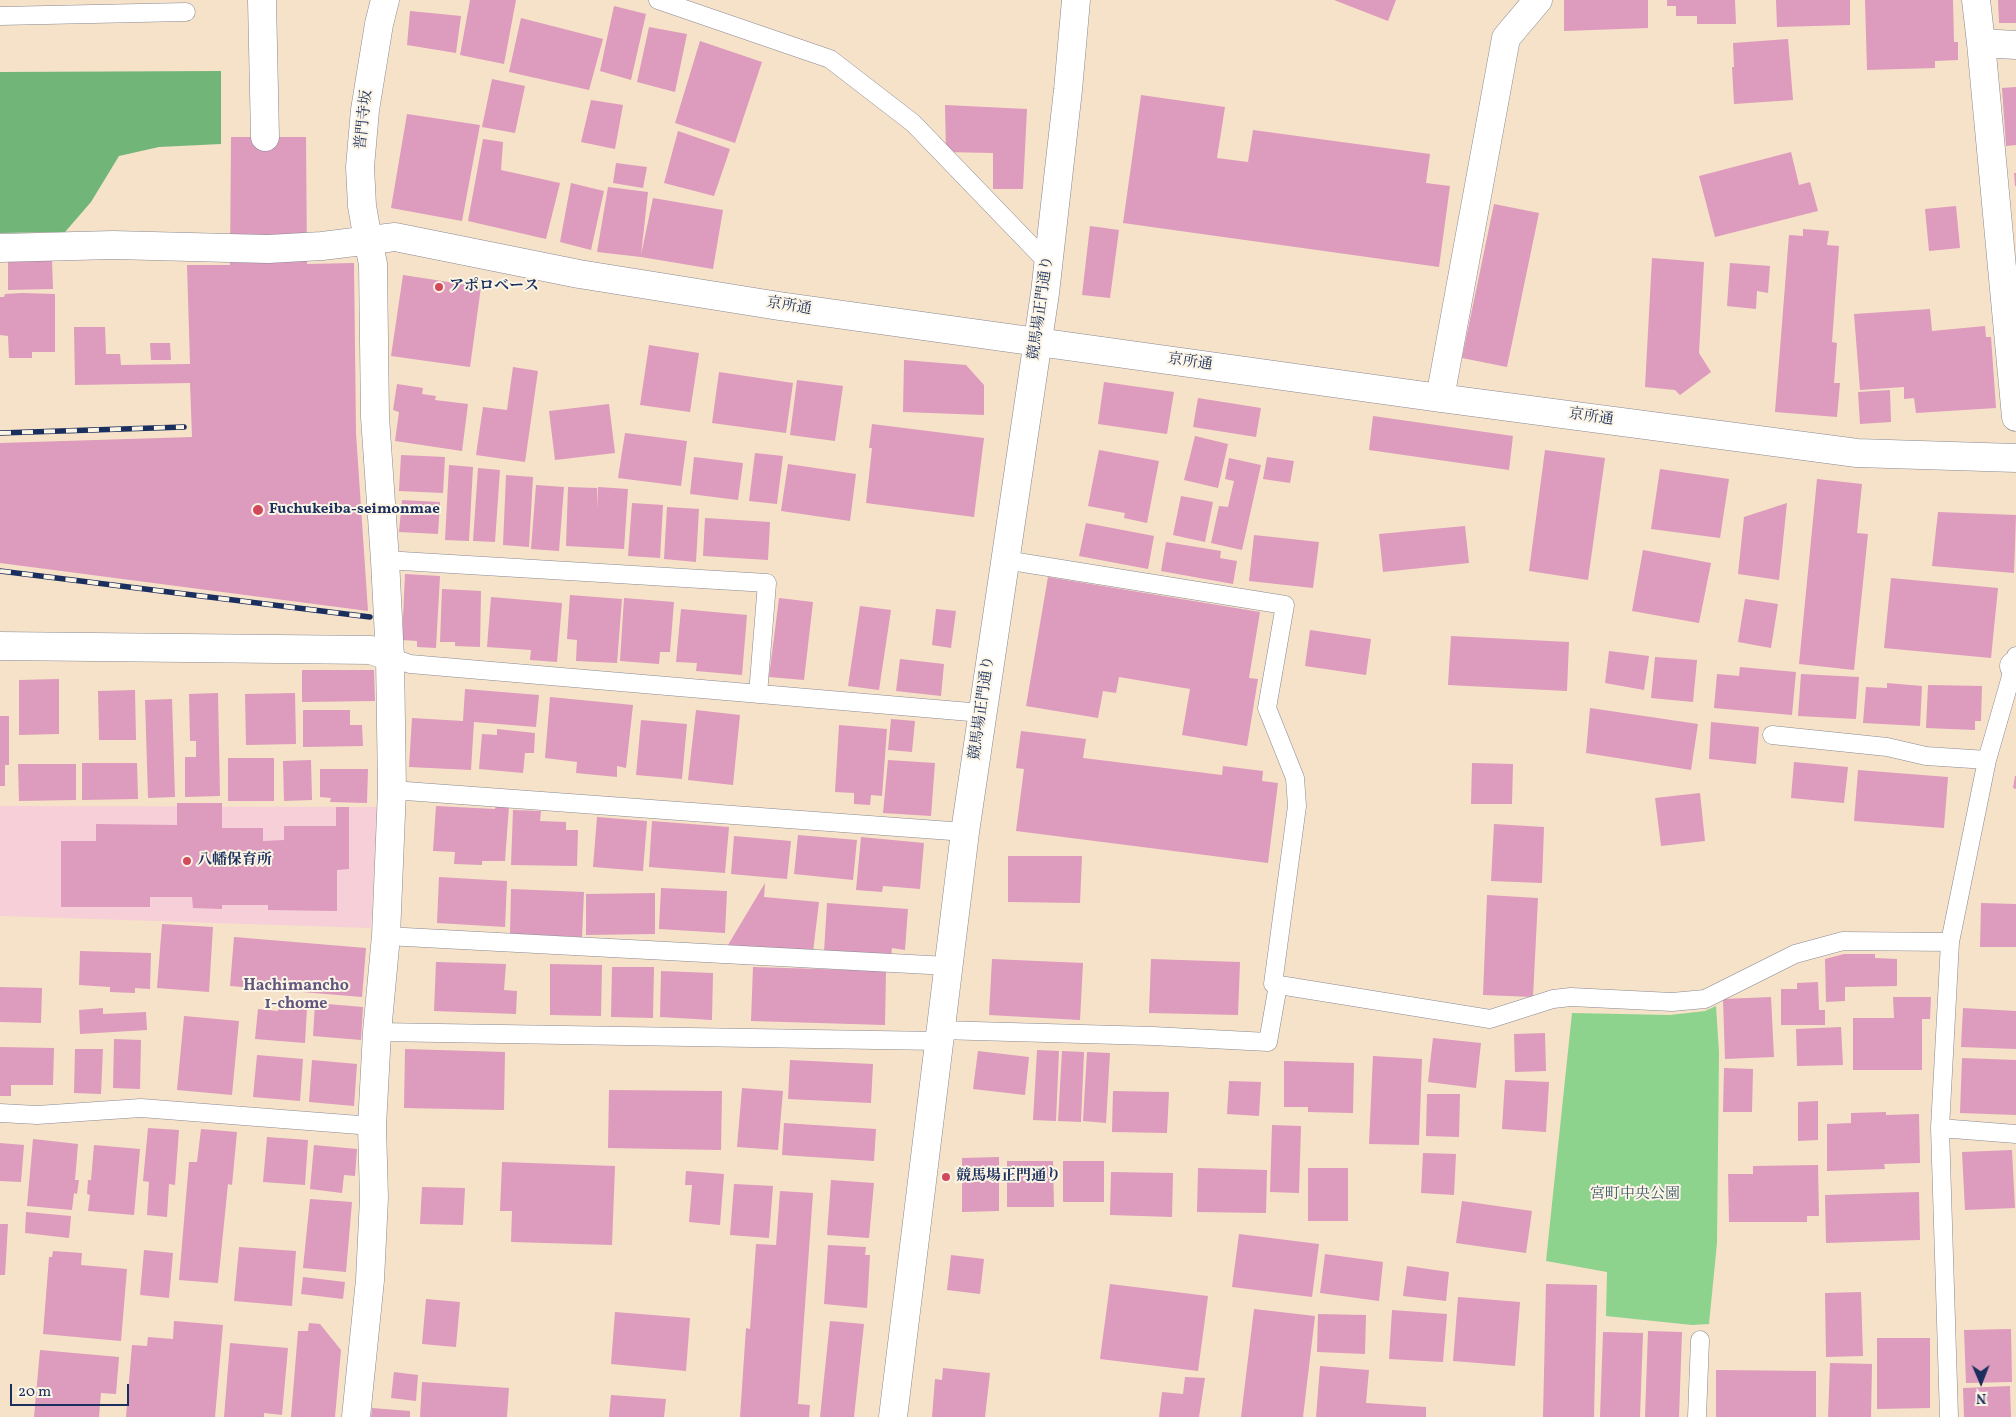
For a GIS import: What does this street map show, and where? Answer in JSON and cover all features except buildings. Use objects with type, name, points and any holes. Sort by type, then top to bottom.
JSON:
[{"type":"street","points":[[262,0],[265,137]]},
{"type":"street","name":"普門寺坂","points":[[356,1417],[372,1244],[374,1198],[372,1126],[377,1032],[386,936],[392,790],[390,657],[375,417],[373,264],[362,206],[360,166],[364,110],[385,0]]},
{"type":"street","name":"競馬場正門通り","points":[[893,1417],[965,832],[1048,263],[1076,0]]},
{"type":"street","points":[[1440,398],[1506,38],[1538,0]]},
{"type":"street","points":[[1976,0],[2016,416]]},
{"type":"street","points":[[1981,43],[2016,44]]},
{"type":"street","name":"京所通","points":[[0,248],[113,246],[268,249],[322,246],[395,237],[598,277],[779,306],[1440,398],[1857,454],[2016,458]]},
{"type":"street","points":[[0,646],[371,650],[390,657]]},
{"type":"lane","points":[[658,0],[830,59],[913,123],[1048,263]]},
{"type":"lane","points":[[0,16],[186,12]]},
{"type":"lane","points":[[385,560],[767,583],[758,694]]},
{"type":"lane","points":[[1004,560],[1284,605],[1267,708],[1294,778],[1297,806],[1273,984],[1490,1019],[1553,999],[1570,997],[1672,1002],[1705,999],[1794,954],[1843,941],[1950,942]]},
{"type":"lane","points":[[390,657],[410,664],[982,713]]},
{"type":"lane","points":[[1949,1417],[1940,1128],[1950,942],[1987,760],[2015,662]]},
{"type":"lane","points":[[1772,735],[1887,747],[1926,756],[1987,760]]},
{"type":"lane","points":[[392,790],[965,832]]},
{"type":"lane","points":[[386,936],[948,966]]},
{"type":"lane","points":[[377,1032],[1153,1036],[1268,1042],[1278,985]]},
{"type":"lane","points":[[0,1113],[37,1115],[141,1108],[372,1126]]},
{"type":"lane","points":[[1940,1128],[2016,1134]]},
{"type":"lane","points":[[1697,1417],[1700,1340]]},
{"type":"shaded area","name":"八幡保育所","points":[[0,806],[378,807],[371,928],[0,916]]},
{"type":"green space","points":[[221,71],[221,144],[159,147],[119,156],[91,202],[65,232],[0,233],[0,72]]},
{"type":"green space","name":"宮町中央公園","points":[[1716,1006],[1719,1053],[1717,1243],[1709,1324],[1692,1325],[1606,1316],[1607,1272],[1546,1261],[1572,1013],[1670,1015],[1705,1011]]},
{"type":"railway","points":[[0,433],[184,427]]},
{"type":"railway","points":[[0,571],[370,617]]},
{"type":"place","name":"アポロベース","points":[[439,287]]},
{"type":"place","name":"Fuchukeiba-seimonmae","points":[[258,510]]},
{"type":"place","name":"八幡保育所","points":[[187,861]]},
{"type":"place","name":"競馬場正門通り","points":[[946,1177]]},
{"type":"district","name":"Hachimancho 1-chome","points":[[296,996]]}]
